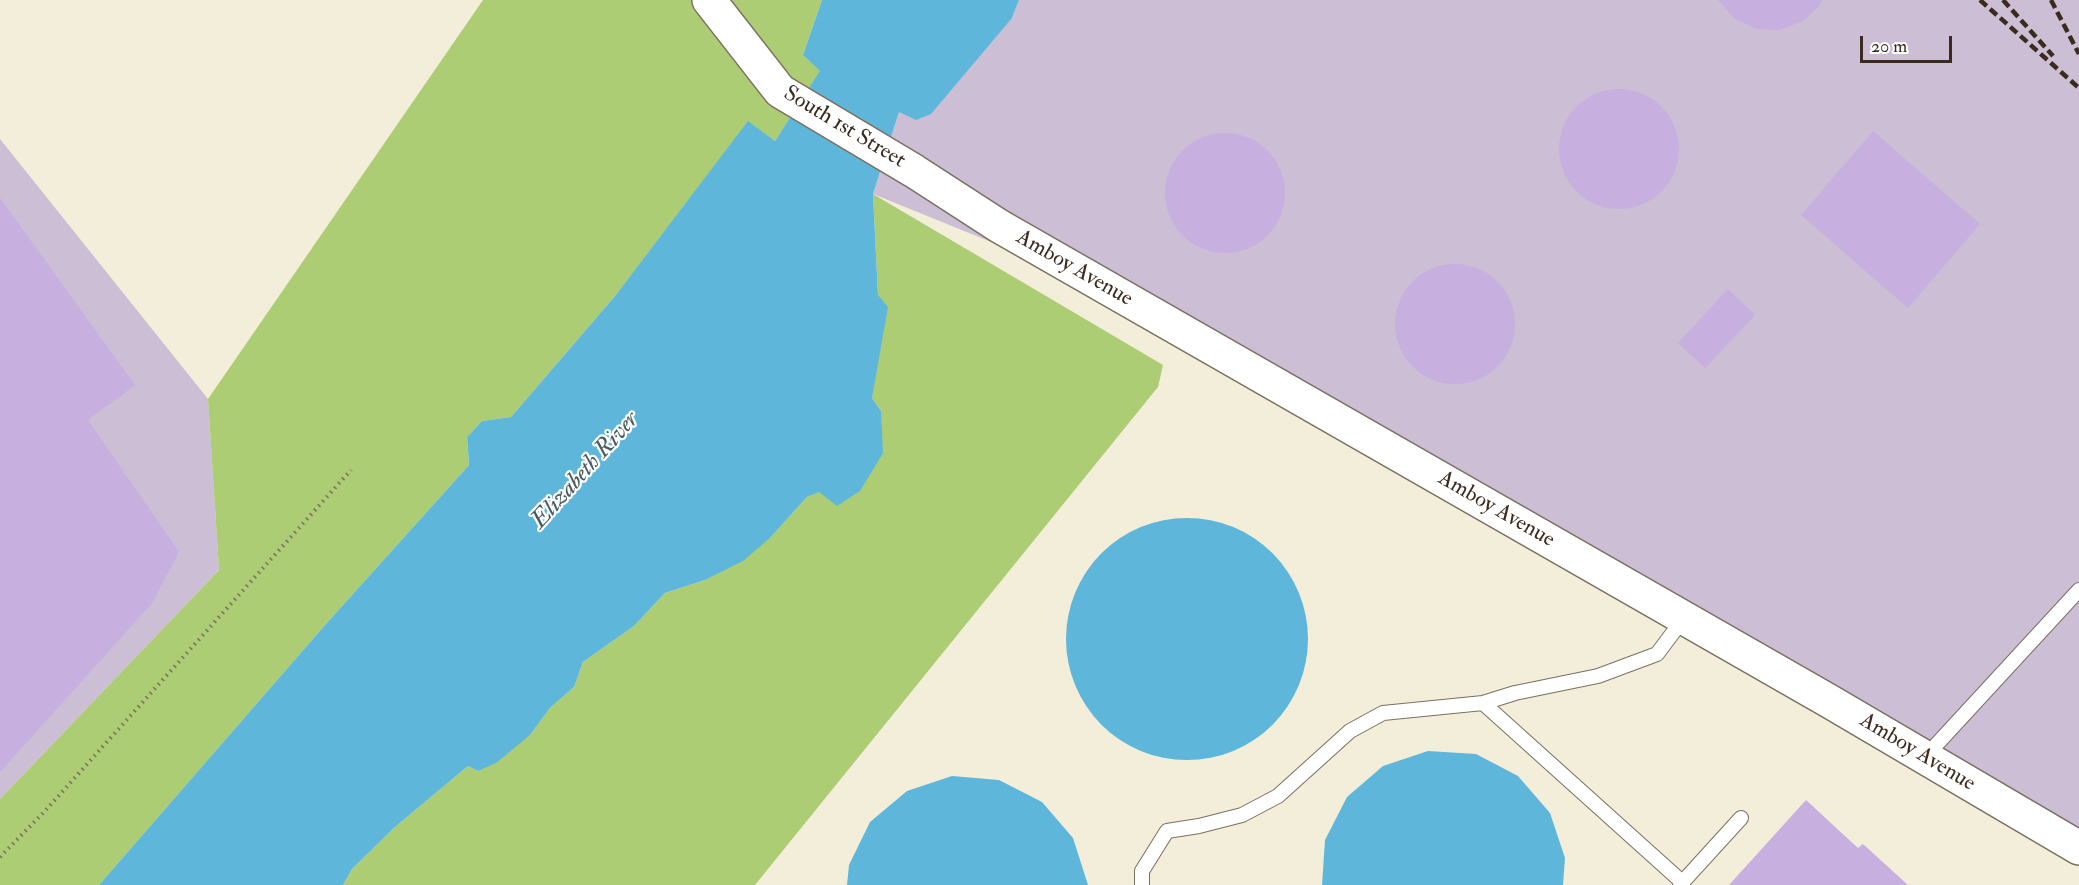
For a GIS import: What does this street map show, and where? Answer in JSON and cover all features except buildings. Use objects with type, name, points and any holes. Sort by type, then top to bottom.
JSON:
[{"type":"street","name":"South 1st Street","points":[[709,0],[780,91],[914,171]]},
{"type":"street","name":"Amboy Avenue","points":[[914,171],[999,226],[1684,618],[2079,848]]},
{"type":"lane","points":[[1924,757],[2079,590]]},
{"type":"lane","points":[[1142,885],[1142,871],[1167,831],[1242,815],[1278,796],[1350,731],[1383,713],[1483,703],[1515,693],[1598,676],[1657,654],[1684,618]]},
{"type":"lane","points":[[1483,703],[1681,884],[1741,818]]},
{"type":"path","points":[[0,857],[45,811],[351,470]]},
{"type":"shaded area","points":[[1019,0],[2079,0],[2079,854],[1208,330],[873,194],[899,112],[1012,18]]},
{"type":"shaded area","points":[[0,139],[208,399],[219,570],[0,799]]},
{"type":"green space","points":[[483,0],[822,0],[803,55],[821,71],[775,141],[748,122],[615,296],[511,417],[482,421],[467,437],[469,465],[325,625],[99,885],[0,885],[0,799],[219,570],[208,399]]},
{"type":"green space","points":[[873,194],[1163,365],[1158,387],[755,885],[343,885],[352,869],[395,827],[468,766],[478,771],[530,735],[550,708],[574,687],[583,662],[634,626],[665,593],[705,580],[770,538],[807,497],[818,492],[881,411],[872,398],[878,295]]},
{"type":"water","name":"Elizabeth River","points":[[822,0],[1019,0],[1012,18],[931,114],[916,120],[899,112],[873,194],[878,295],[888,307],[872,398],[881,411],[883,453],[860,491],[837,506],[819,492],[807,497],[770,538],[743,561],[705,580],[665,593],[634,626],[583,662],[574,687],[550,708],[530,735],[496,763],[478,771],[468,766],[395,827],[352,869],[343,885],[99,885],[325,625],[469,465],[467,437],[482,421],[511,417],[615,296],[748,121],[775,141],[820,71],[803,55]]},
{"type":"water","points":[[1175,518],[1199,518],[1222,523],[1244,532],[1273,553],[1288,572],[1299,593],[1306,615],[1308,639],[1306,663],[1299,685],[1288,706],[1273,725],[1244,746],[1222,755],[1199,760],[1175,760],[1152,755],[1130,746],[1110,733],[1093,716],[1080,696],[1071,674],[1066,651],[1066,627],[1071,604],[1080,582],[1093,562],[1110,545],[1130,532],[1152,523]]},
{"type":"water","points":[[1428,751],[1476,754],[1518,776],[1550,813],[1565,858],[1563,885],[1322,885],[1325,840],[1347,797],[1383,766]]},
{"type":"water","points":[[952,776],[999,780],[1042,802],[1073,838],[1088,885],[847,885],[849,865],[870,822],[907,791]]},
{"type":"railway","points":[[1980,0],[2079,88]]},
{"type":"railway","points":[[2003,0],[2053,56]]},
{"type":"railway","points":[[2051,0],[2079,54]]}]
